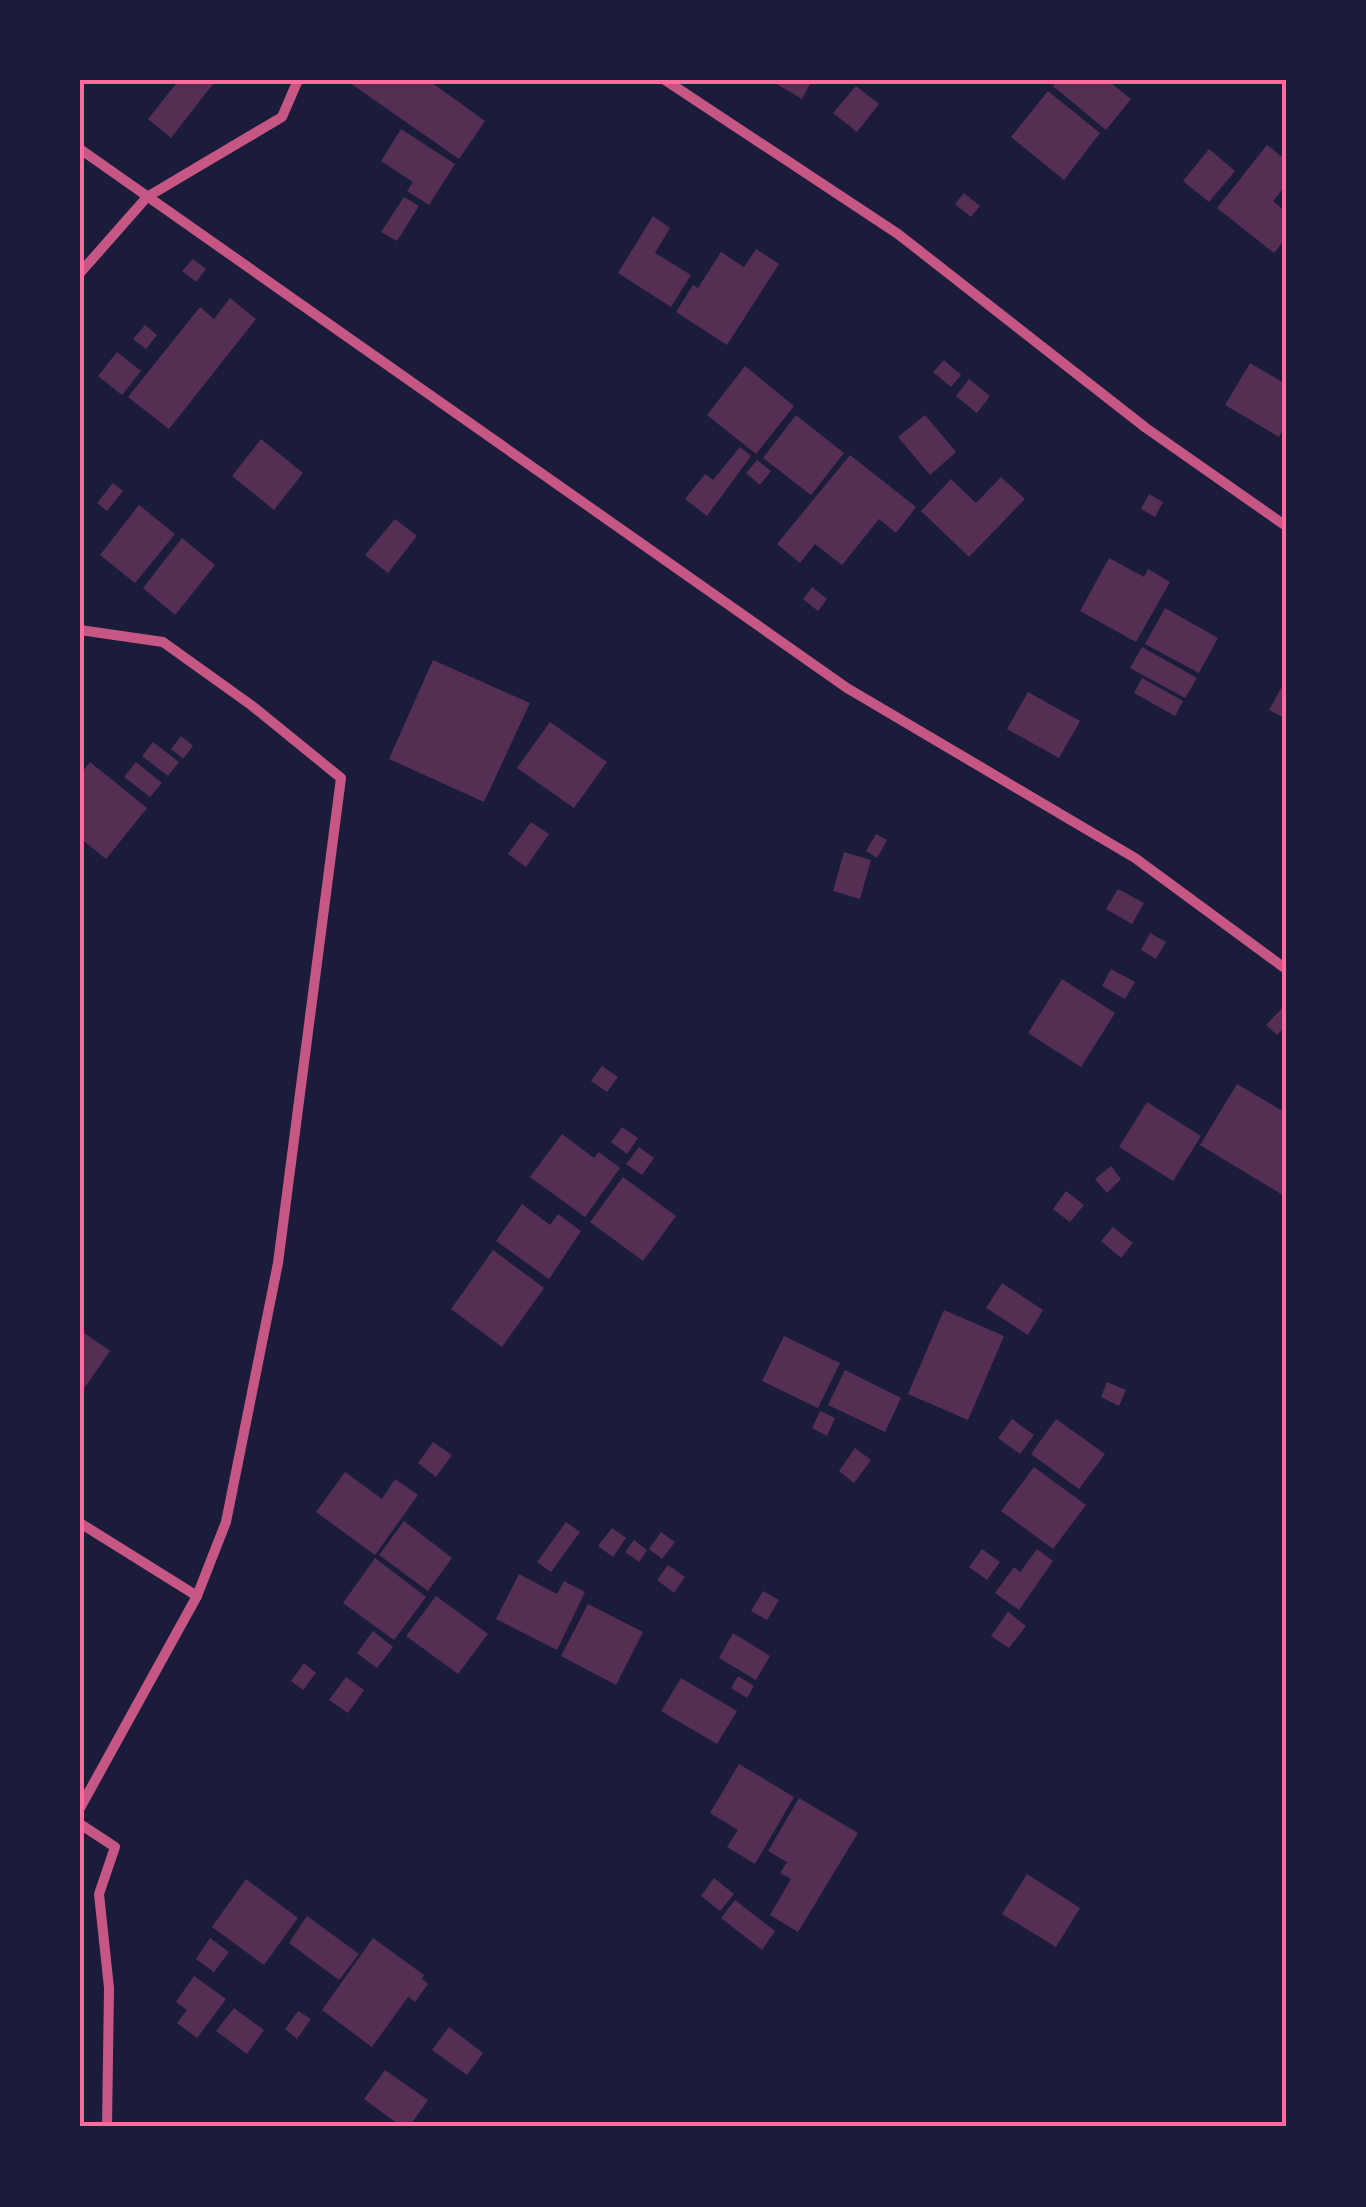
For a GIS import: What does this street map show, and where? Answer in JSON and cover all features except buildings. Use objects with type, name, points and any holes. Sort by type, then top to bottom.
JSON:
[{"type":"street","points":[[80,273],[147,197],[282,116],[298,80]]},
{"type":"street","points":[[665,80],[898,234],[1146,428],[1286,526]]},
{"type":"street","points":[[80,149],[846,688],[1135,858],[1286,969]]},
{"type":"street","points":[[80,630],[164,642],[341,778],[278,1262],[226,1522],[197,1596],[80,1808]]},
{"type":"street","points":[[80,1523],[197,1596]]},
{"type":"street","points":[[80,1824],[115,1848],[99,1894],[110,1988],[107,2127]]}]
